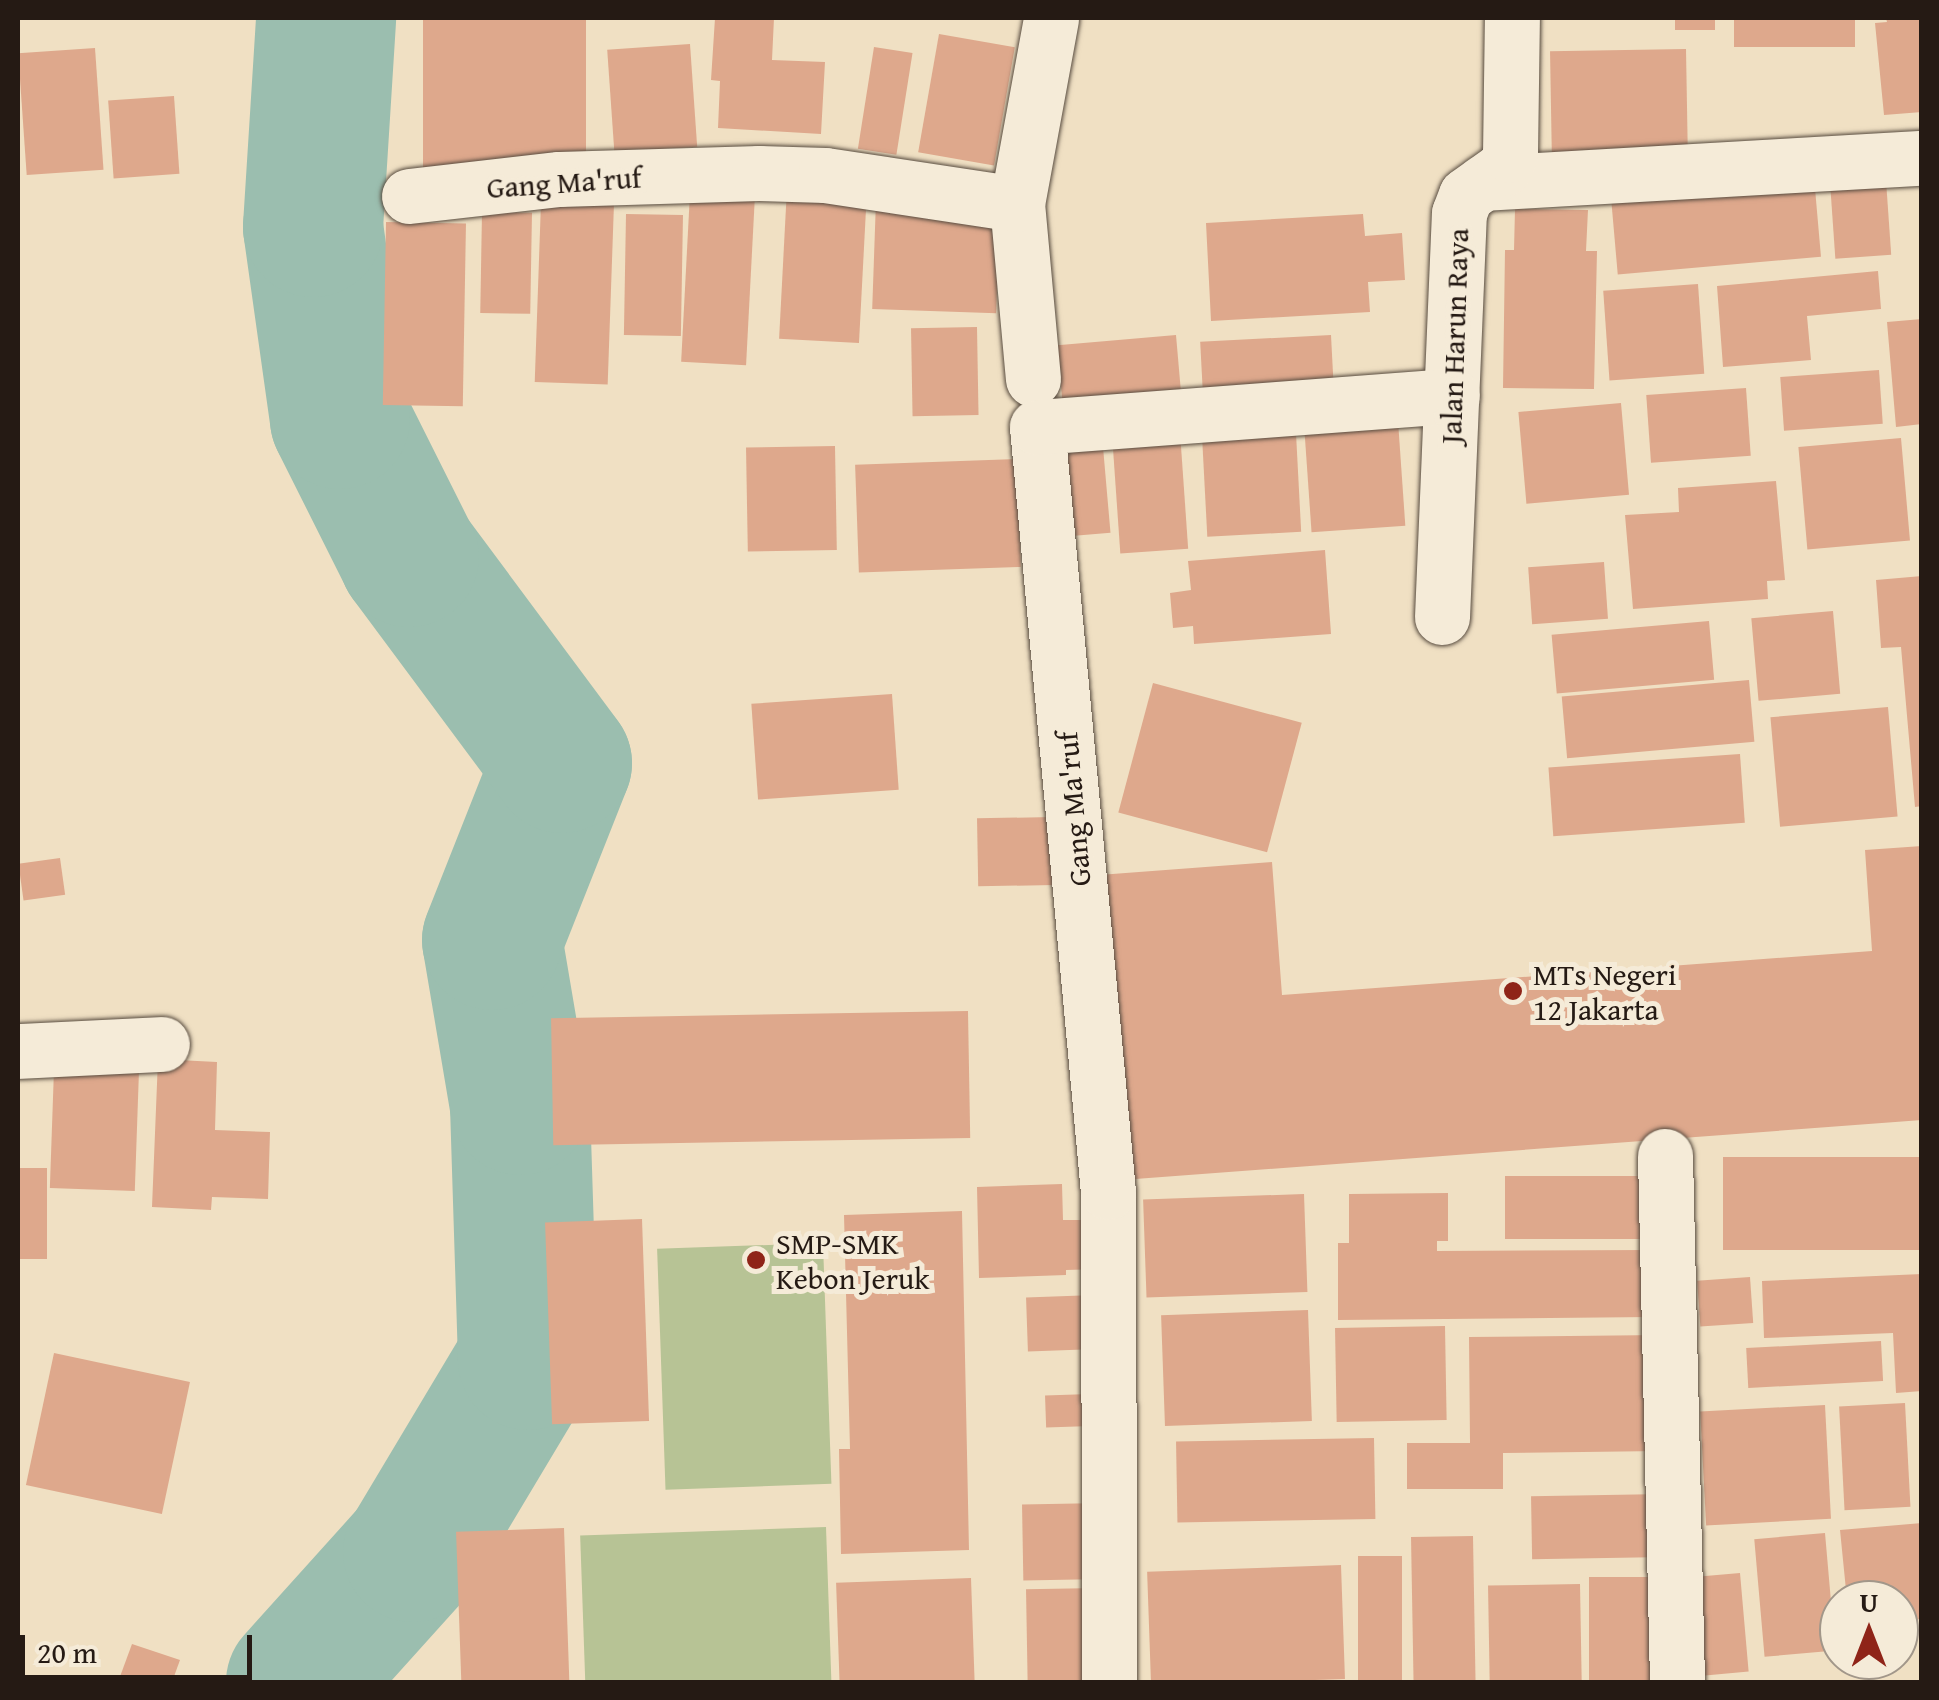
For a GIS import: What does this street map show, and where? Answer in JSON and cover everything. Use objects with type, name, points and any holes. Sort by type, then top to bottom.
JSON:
[{"type":"street","name":"Gang Ma'ruf","points":[[1051,18],[1016,204],[1108,1192],[1109,1682]]},
{"type":"street","name":"Jalan Harun Raya","points":[[1442,617],[1459,213],[1466,195],[1504,168],[1510,155],[1512,18]]},
{"type":"street","points":[[1483,183],[1922,158]]},
{"type":"street","name":"Gang Ma'ruf","points":[[410,196],[559,179],[759,173],[824,176],[1016,204]]},
{"type":"street","points":[[1035,403],[1452,396]]},
{"type":"street","points":[[18,1051],[162,1044]]},
{"type":"street","points":[[1665,1156],[1676,1682]]},
{"type":"green space","points":[[823,1243],[831,1484],[666,1490],[657,1249]]},
{"type":"green space","points":[[826,1527],[831,1682],[585,1682],[580,1536]]},
{"type":"building","points":[[423,18],[586,18],[586,172],[423,172]]},
{"type":"building","points":[[715,18],[774,18],[772,60],[825,62],[821,134],[718,128],[720,81],[711,80]]},
{"type":"building","points":[[1675,18],[1715,18],[1715,30],[1675,30]]},
{"type":"building","points":[[1734,18],[1855,18],[1855,47],[1734,47]]},
{"type":"building","points":[[1886,18],[1922,18],[1922,112],[1884,115],[1875,23],[1887,22]]},
{"type":"building","points":[[939,34],[1015,47],[994,166],[918,152]]},
{"type":"building","points":[[690,44],[697,147],[614,153],[607,50]]},
{"type":"building","points":[[874,47],[913,53],[896,155],[858,149]]},
{"type":"building","points":[[95,48],[104,170],[27,175],[18,53]]},
{"type":"building","points":[[1686,49],[1688,156],[1552,158],[1550,51]]},
{"type":"building","points":[[174,96],[179,174],[114,178],[108,101]]},
{"type":"building","points":[[1885,166],[1891,255],[1835,259],[1829,170]]},
{"type":"building","points":[[1814,177],[1821,257],[1618,274],[1611,195]]},
{"type":"building","points":[[787,188],[867,192],[859,343],[779,339]]},
{"type":"building","points":[[690,193],[755,196],[746,365],[681,362]]},
{"type":"building","points":[[876,200],[1000,204],[996,313],[872,309]]},
{"type":"building","points":[[541,202],[614,205],[608,384],[535,382]]},
{"type":"building","points":[[1515,209],[1588,210],[1586,251],[1597,251],[1594,389],[1503,388],[1505,250],[1514,250]]},
{"type":"building","points":[[482,212],[532,213],[530,314],[480,313]]},
{"type":"building","points":[[626,214],[683,215],[681,336],[624,335]]},
{"type":"building","points":[[1363,214],[1365,236],[1402,233],[1405,280],[1368,282],[1370,312],[1211,321],[1206,223]]},
{"type":"building","points":[[386,222],[466,223],[463,406],[383,405]]},
{"type":"building","points":[[1878,271],[1881,309],[1807,316],[1811,360],[1723,367],[1717,286]]},
{"type":"building","points":[[1698,284],[1704,374],[1610,380],[1603,291]]},
{"type":"building","points":[[1922,319],[1922,424],[1896,427],[1887,322]]},
{"type":"building","points":[[977,327],[979,415],[913,416],[911,328]]},
{"type":"building","points":[[1176,335],[1183,411],[1064,421],[1057,345]]},
{"type":"building","points":[[1331,335],[1334,392],[1203,399],[1200,342]]},
{"type":"building","points":[[1879,370],[1883,424],[1784,431],[1780,377]]},
{"type":"building","points":[[1746,388],[1751,456],[1651,463],[1646,395]]},
{"type":"building","points":[[1621,403],[1629,495],[1526,504],[1518,412]]},
{"type":"building","points":[[1295,414],[1301,532],[1207,537],[1201,419]]},
{"type":"building","points":[[1398,421],[1405,526],[1312,532],[1304,428]]},
{"type":"building","points":[[1180,432],[1188,549],[1120,553],[1112,437]]},
{"type":"building","points":[[1901,438],[1910,541],[1807,550],[1798,447]]},
{"type":"building","points":[[835,446],[837,550],[748,552],[746,448]]},
{"type":"building","points":[[1103,447],[1110,533],[1063,537],[1055,451]]},
{"type":"building","points":[[1017,459],[1021,567],[859,573],[855,465]]},
{"type":"building","points":[[1776,481],[1785,580],[1767,581],[1768,599],[1633,609],[1625,515],[1679,512],[1678,488]]},
{"type":"building","points":[[1325,550],[1331,634],[1194,644],[1193,626],[1173,628],[1170,593],[1191,590],[1188,561]]},
{"type":"building","points":[[1604,562],[1608,619],[1532,624],[1528,567]]},
{"type":"building","points":[[1922,576],[1922,806],[1915,807],[1901,647],[1881,648],[1876,580]]},
{"type":"building","points":[[1833,611],[1840,694],[1759,701],[1751,618]]},
{"type":"building","points":[[1709,621],[1714,680],[1557,694],[1552,635]]},
{"type":"building","points":[[1749,680],[1754,742],[1567,758],[1562,696]]},
{"type":"building","points":[[1153,683],[1302,723],[1267,852],[1118,812]]},
{"type":"building","points":[[892,694],[899,790],[758,800],[751,704]]},
{"type":"building","points":[[1888,707],[1898,817],[1780,827],[1770,717]]},
{"type":"building","points":[[1740,754],[1745,823],[1553,836],[1548,767]]},
{"type":"building","points":[[1053,817],[1054,885],[978,886],[977,818]]},
{"type":"building","points":[[1922,846],[1922,1120],[1122,1180],[1099,875],[1272,862],[1282,995],[1872,951],[1865,850]]},
{"type":"building","points":[[60,858],[65,895],[24,900],[18,864]]},
{"type":"building","points":[[968,1011],[970,1138],[553,1145],[551,1018]]},
{"type":"building","points":[[158,1059],[217,1062],[215,1130],[270,1132],[268,1199],[212,1197],[211,1210],[152,1207]]},
{"type":"building","points":[[54,1069],[139,1072],[135,1191],[50,1188]]},
{"type":"building","points":[[1723,1157],[1922,1157],[1922,1250],[1723,1250]]},
{"type":"building","points":[[18,1168],[47,1168],[47,1259],[18,1259]]},
{"type":"building","points":[[1505,1176],[1647,1176],[1647,1239],[1505,1239]]},
{"type":"building","points":[[1062,1184],[1063,1220],[1098,1220],[1099,1269],[1066,1270],[1066,1275],[979,1278],[977,1187]]},
{"type":"building","points":[[1448,1193],[1448,1241],[1437,1241],[1437,1251],[1649,1250],[1651,1317],[1338,1320],[1338,1243],[1349,1243],[1349,1194]]},
{"type":"building","points":[[1304,1194],[1307,1292],[1147,1298],[1143,1200]]},
{"type":"building","points":[[962,1211],[969,1550],[841,1554],[839,1449],[850,1449],[844,1215]]},
{"type":"building","points":[[642,1219],[649,1421],[552,1424],[545,1222]]},
{"type":"building","points":[[1922,1274],[1922,1391],[1896,1393],[1893,1333],[1764,1338],[1762,1281]]},
{"type":"building","points":[[1750,1277],[1753,1323],[1700,1327],[1697,1281]]},
{"type":"building","points":[[1095,1295],[1097,1349],[1028,1351],[1026,1297]]},
{"type":"building","points":[[1308,1310],[1312,1421],[1165,1426],[1161,1315]]},
{"type":"building","points":[[1445,1326],[1447,1420],[1337,1422],[1335,1328]]},
{"type":"building","points":[[1660,1335],[1661,1451],[1503,1453],[1503,1489],[1407,1489],[1407,1443],[1470,1443],[1469,1337]]},
{"type":"building","points":[[1881,1341],[1883,1381],[1748,1388],[1746,1348]]},
{"type":"building","points":[[54,1353],[190,1382],[162,1514],[26,1485]]},
{"type":"building","points":[[1090,1394],[1091,1426],[1046,1428],[1045,1396]]},
{"type":"building","points":[[1905,1403],[1910,1507],[1845,1510],[1839,1406]]},
{"type":"building","points":[[1825,1405],[1831,1519],[1706,1525],[1700,1412]]},
{"type":"building","points":[[1374,1438],[1375,1519],[1177,1522],[1176,1441]]},
{"type":"building","points":[[1665,1494],[1666,1557],[1532,1559],[1531,1496]]},
{"type":"building","points":[[1103,1503],[1104,1579],[1023,1580],[1022,1504]]},
{"type":"building","points":[[1922,1523],[1922,1619],[1919,1619],[1919,1580],[1845,1580],[1840,1530]]},
{"type":"building","points":[[564,1528],[569,1682],[461,1682],[456,1532]]},
{"type":"building","points":[[1825,1533],[1829,1580],[1819,1580],[1819,1652],[1765,1657],[1754,1539]]},
{"type":"building","points":[[1473,1536],[1476,1682],[1414,1682],[1411,1537]]},
{"type":"building","points":[[1358,1556],[1402,1556],[1402,1682],[1358,1682]]},
{"type":"building","points":[[1341,1565],[1345,1679],[1151,1682],[1147,1572]]},
{"type":"building","points":[[1740,1573],[1749,1672],[1700,1676],[1691,1577]]},
{"type":"building","points":[[1589,1577],[1652,1577],[1652,1682],[1589,1682]]},
{"type":"building","points":[[971,1578],[975,1682],[840,1682],[836,1583]]},
{"type":"building","points":[[1580,1584],[1582,1682],[1490,1682],[1488,1586]]},
{"type":"building","points":[[1098,1588],[1100,1682],[1028,1682],[1026,1589]]},
{"type":"building","points":[[132,1644],[180,1660],[172,1682],[118,1682]]},
{"type":"waterway","points":[[296,1682],[413,1552],[528,1360],[520,1105],[492,940],[562,763],[409,557],[340,419],[313,227],[326,18]]},
{"type":"place","name":"MTs Negeri 12 Jakarta","points":[[1513,991]]},
{"type":"place","name":"SMP-SMK Kebon Jeruk","points":[[756,1260]]}]
